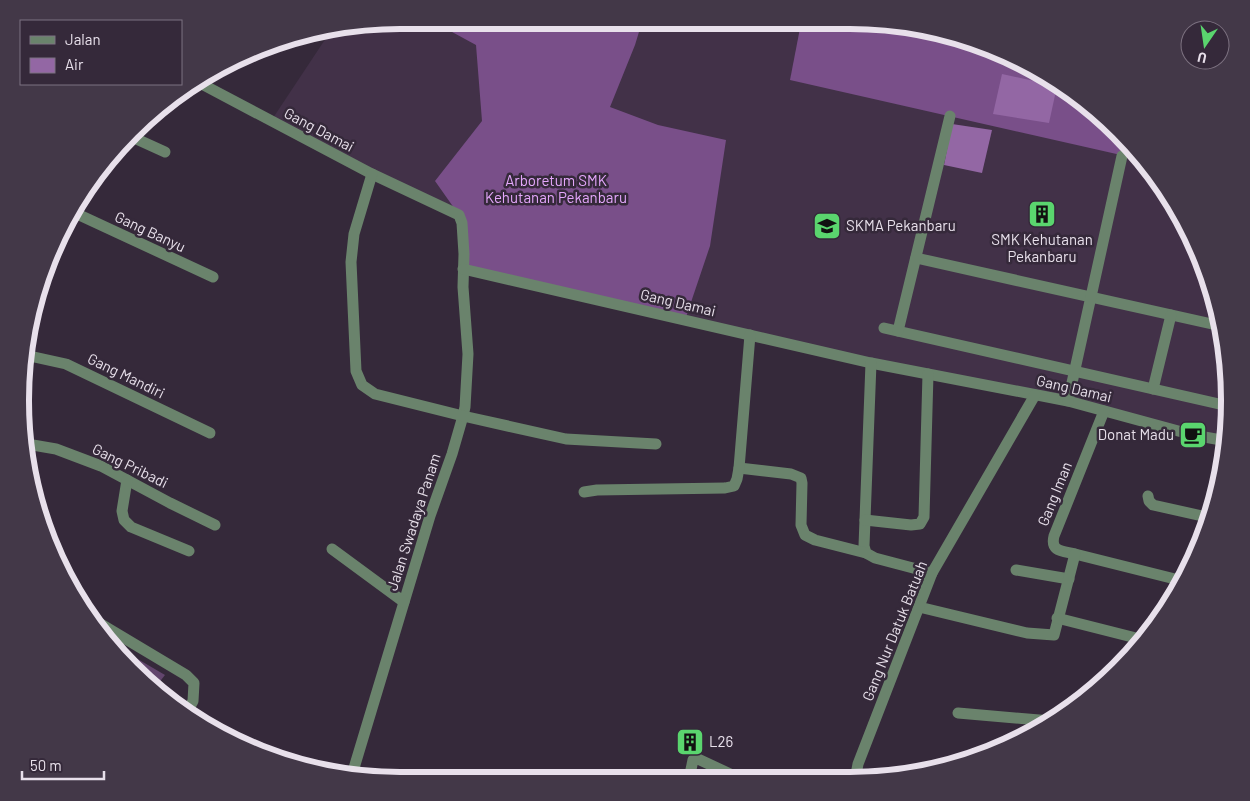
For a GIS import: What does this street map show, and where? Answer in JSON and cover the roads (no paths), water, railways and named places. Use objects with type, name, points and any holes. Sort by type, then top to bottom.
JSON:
[{"type":"street","name":"Gang Damai","points":[[204,85],[372,174],[459,215],[462,223],[463,269],[870,363],[1068,401],[1219,440]]},
{"type":"street","points":[[898,331],[950,116]]},
{"type":"street","points":[[137,139],[164,152]]},
{"type":"street","points":[[1068,401],[1122,156]]},
{"type":"street","points":[[372,174],[354,234],[351,262],[356,371],[362,385],[375,394],[566,439],[656,444]]},
{"type":"street","name":"Gang Banyu","points":[[79,215],[213,277]]},
{"type":"street","points":[[916,258],[1213,324]]},
{"type":"street","name":"Jalan Swadaya Panam","points":[[354,769],[430,516],[464,416],[468,354],[463,269]]},
{"type":"street","points":[[1153,389],[1171,315]]},
{"type":"street","points":[[884,328],[1221,404]]},
{"type":"street","points":[[584,492],[597,490],[725,488],[734,486],[739,468],[750,335]]},
{"type":"street","name":"Gang Mandiri","points":[[32,356],[66,364],[210,433]]},
{"type":"street","points":[[866,553],[864,546],[870,363]]},
{"type":"street","points":[[865,520],[912,525],[920,524],[924,516],[928,374]]},
{"type":"street","name":"Gang Nur Datuk Batuah","points":[[857,772],[932,573],[1035,395]]},
{"type":"street","name":"Gang Iman","points":[[1104,411],[1054,536],[1052,542],[1054,548],[1175,579]]},
{"type":"street","name":"Gang Pribadi","points":[[32,445],[56,449],[101,466],[215,525]]},
{"type":"street","points":[[739,468],[791,474],[801,478],[801,526],[805,535],[815,540],[932,573]]},
{"type":"street","points":[[127,480],[122,511],[124,520],[131,527],[189,550]]},
{"type":"street","points":[[1148,496],[1149,501],[1153,505],[1203,516]]},
{"type":"street","points":[[332,549],[404,602]]},
{"type":"street","points":[[918,608],[1027,633],[1054,635],[1075,554]]},
{"type":"street","points":[[1016,570],[1069,579]]},
{"type":"street","points":[[1057,618],[1135,638]]},
{"type":"street","points":[[106,627],[186,675],[194,683],[193,701],[190,707]]},
{"type":"street","points":[[958,713],[1039,720]]},
{"type":"street","points":[[690,772],[693,760],[698,759],[725,772]]},
{"type":"water","points":[[1002,74],[1041,83],[1056,91],[1049,123],[993,114]]},
{"type":"water","points":[[952,124],[992,130],[982,173],[944,165]]},
{"type":"place","name":"SMK Kehutanan Pekanbaru","points":[[1042,214]]},
{"type":"place","name":"SKMA Pekanbaru","points":[[827,226]]},
{"type":"place","name":"Donat Madu","points":[[1193,435]]},
{"type":"place","name":"L26","points":[[690,742]]},
{"type":"park label","name":"Arboretum SMK Kehutanan Pekanbaru","points":[[556,190]]}]
